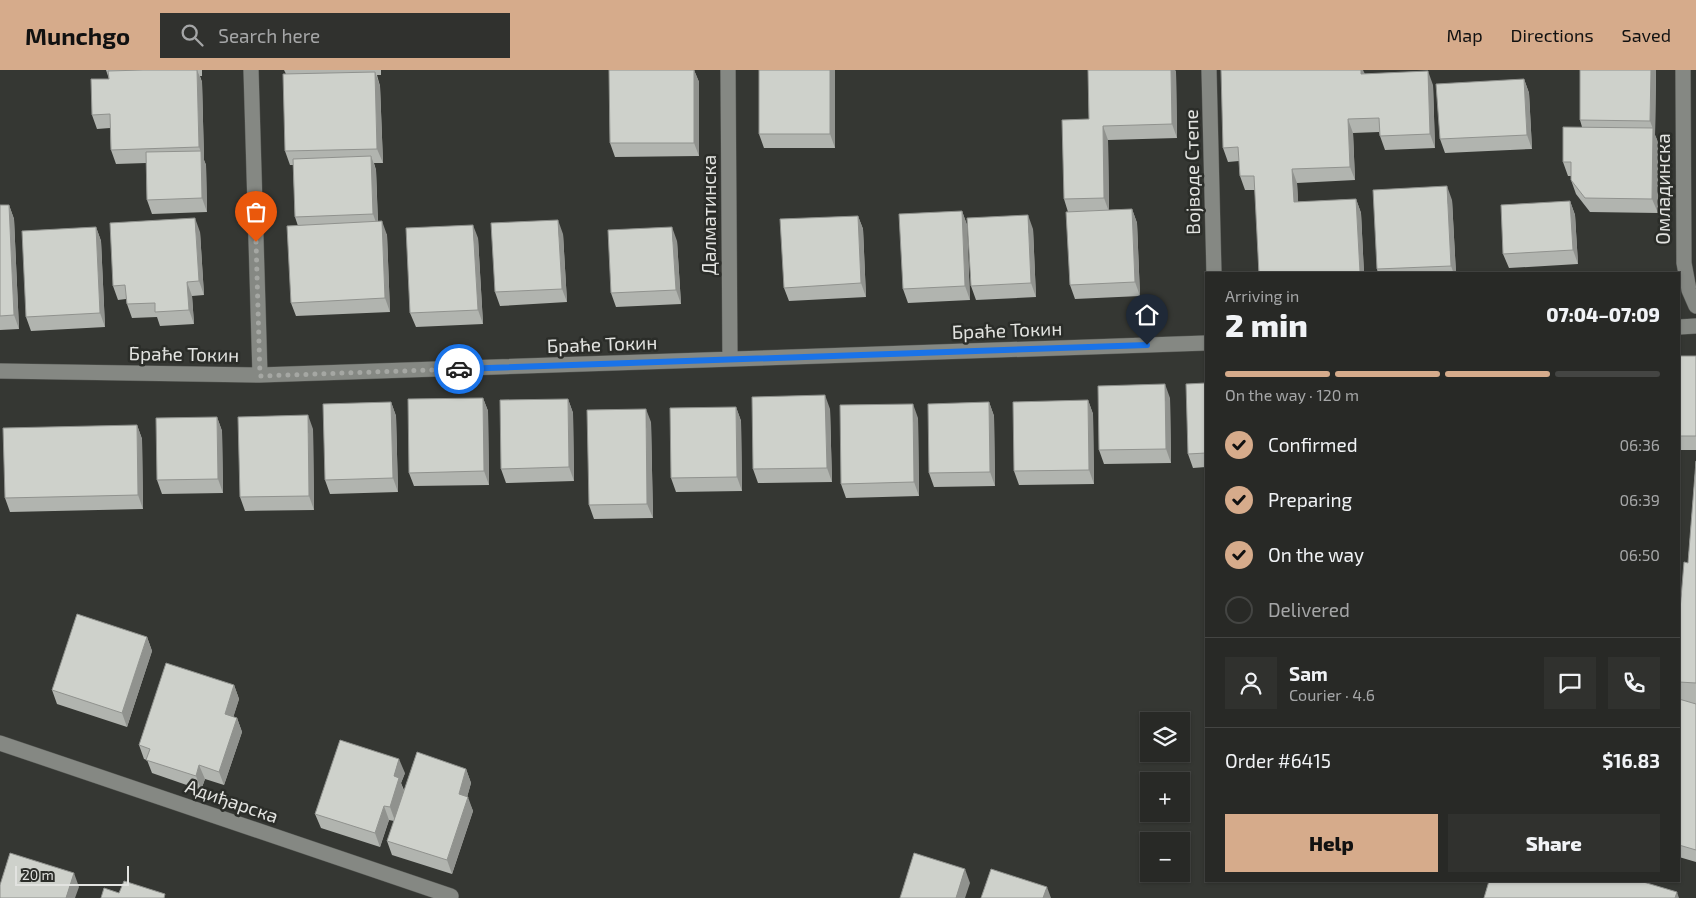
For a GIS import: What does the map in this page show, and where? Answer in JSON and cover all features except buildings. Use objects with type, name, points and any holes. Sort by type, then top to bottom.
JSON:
[{"type":"street","points":[[252,70],[260,376]]},
{"type":"street","name":"Далматинска","points":[[728,70],[730,359]]},
{"type":"street","name":"Војводе Степе","points":[[1210,70],[1214,272]]},
{"type":"street","name":"Омладинска","points":[[1683,70],[1684,263],[1689,290],[1696,306]]},
{"type":"street","points":[[1680,327],[1696,326]]},
{"type":"street","name":"Браће Токин","points":[[0,371],[260,376],[1205,344]]},
{"type":"street","name":"Адиђарска","points":[[0,743],[451,896]]},
{"type":"way so far","points":[[256,242],[260,376],[459,369]]},
{"type":"route","points":[[459,369],[1147,345]]}]
